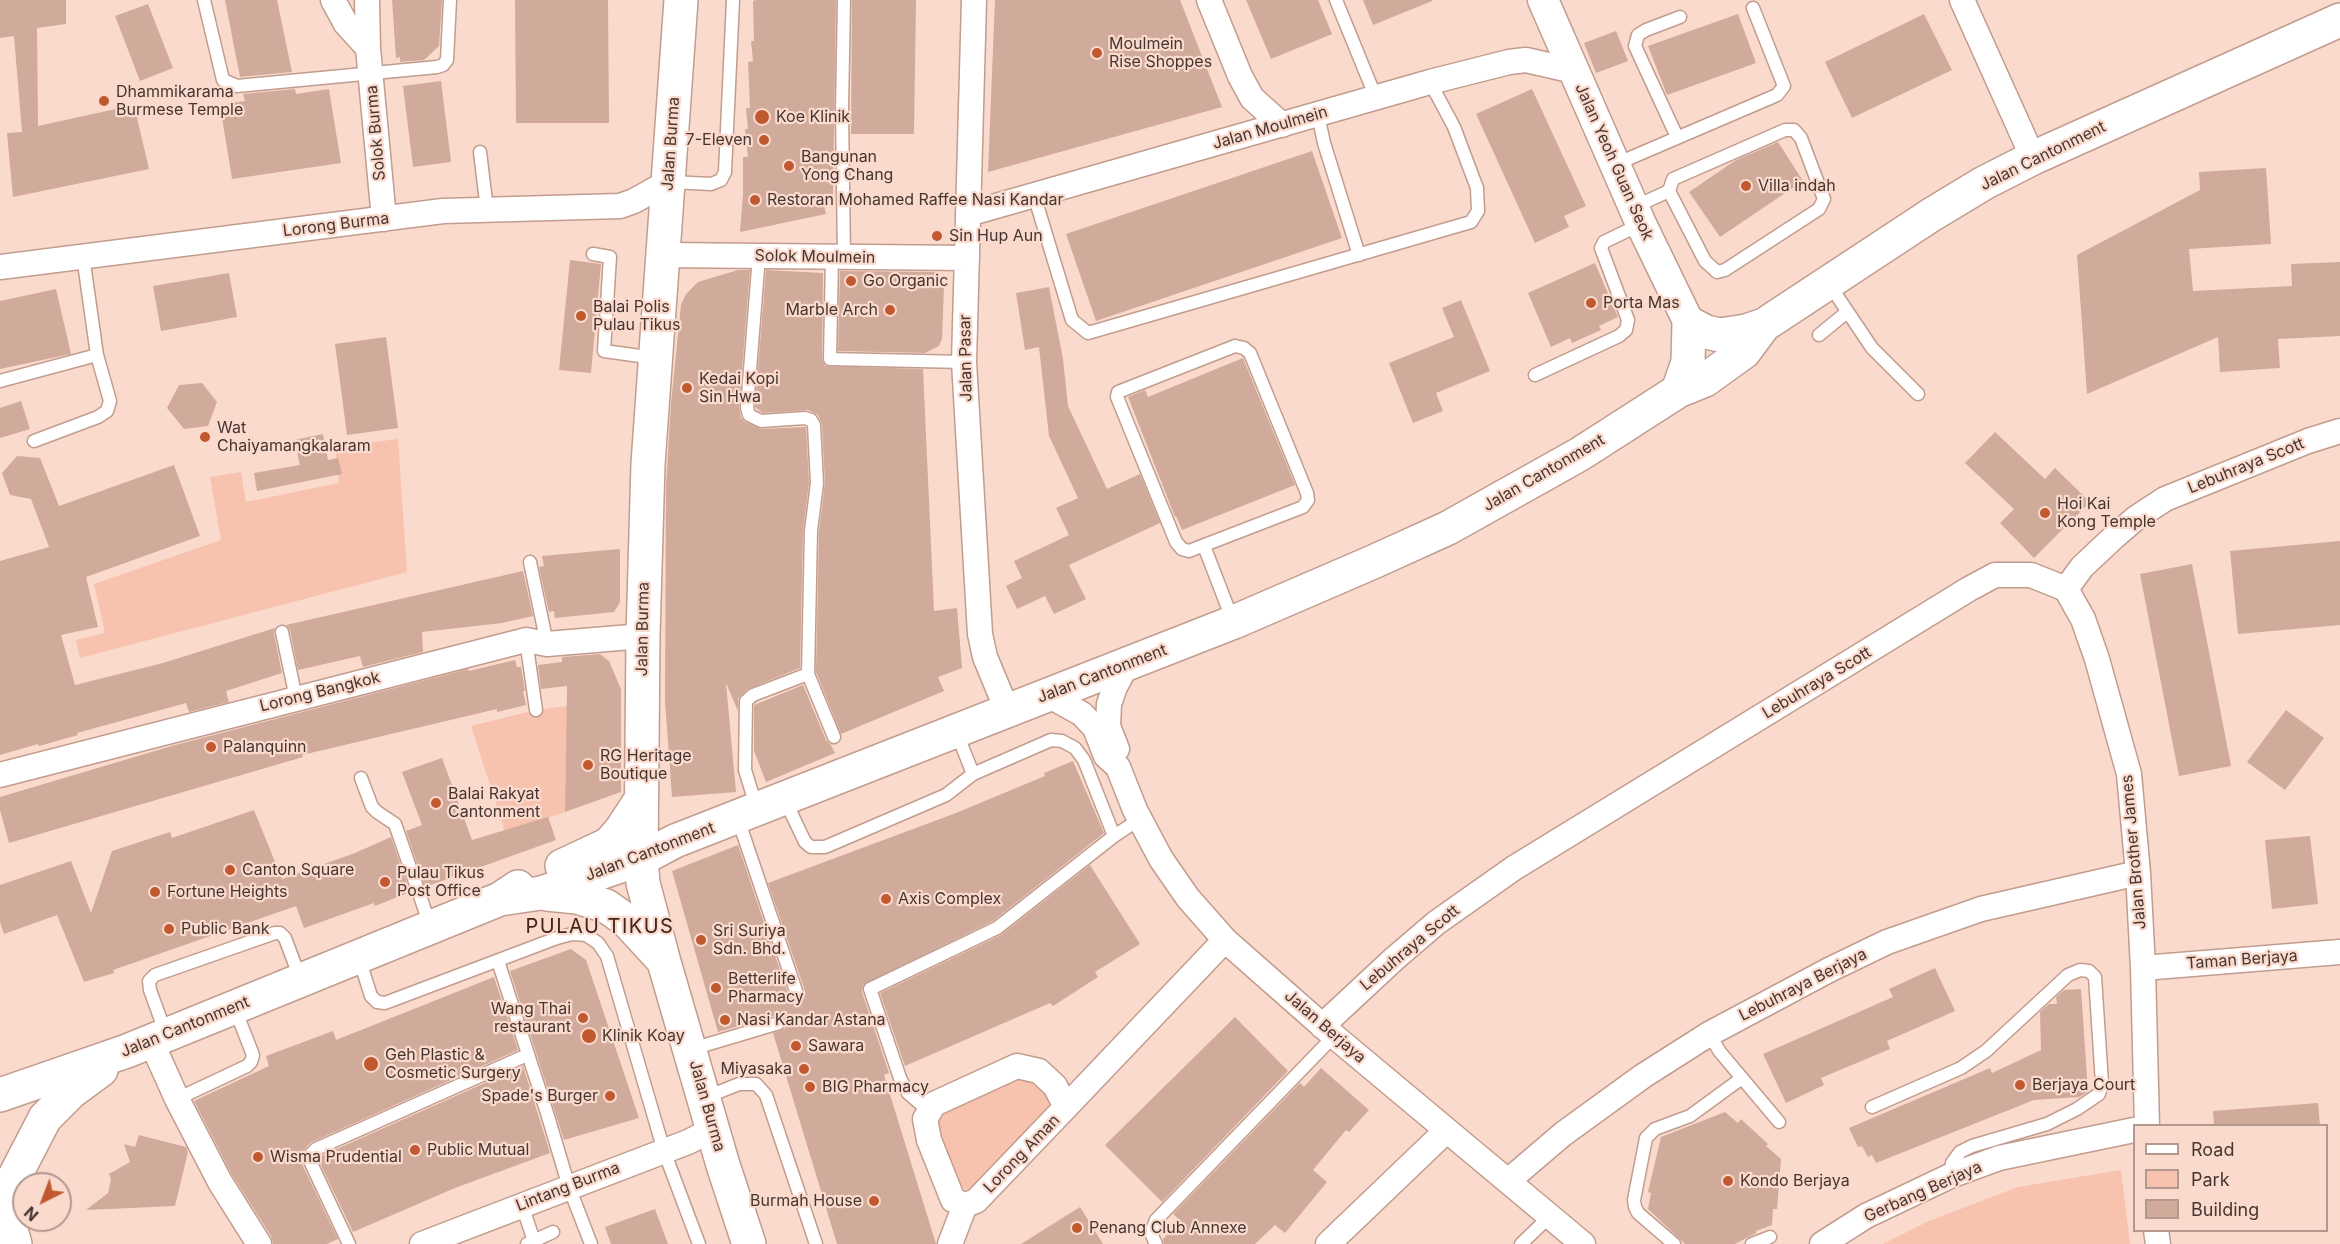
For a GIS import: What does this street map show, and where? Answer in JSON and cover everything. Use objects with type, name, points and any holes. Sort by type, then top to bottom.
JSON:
[{"type":"main road","name":"Jalan Burma","points":[[681,0],[648,464],[640,801],[641,859],[643,883],[664,962],[748,1244]]},
{"type":"main road","name":"Jalan Cantonment","points":[[1689,323],[1706,332],[1720,335],[1746,331],[1764,325],[1931,215],[1984,183],[2033,158],[2340,20]]},
{"type":"main road","points":[[1678,391],[1688,362],[1689,323]]},
{"type":"main road","name":"Jalan Cantonment","points":[[500,899],[541,893],[641,859],[675,841],[1234,622],[1448,528],[1581,454],[1678,391],[1705,380],[1744,352],[1764,325]]},
{"type":"main road","name":"Jalan Cantonment","points":[[0,1095],[148,1042],[500,899],[533,878],[609,844],[640,801]]},
{"type":"main road","points":[[541,893],[577,897],[606,906],[626,920],[664,962]]},
{"type":"main road","points":[[15,1244],[1,1195],[45,1118],[71,1092],[148,1042]]},
{"type":"street","points":[[333,0],[346,24],[368,48]]},
{"type":"street","name":"Solok Burma","points":[[367,0],[370,74],[384,219]]},
{"type":"street","name":"Jalan Pasar","points":[[974,0],[964,362],[980,634],[985,657],[1007,710]]},
{"type":"street","points":[[1209,0],[1240,76],[1252,98],[1282,125]]},
{"type":"street","name":"Jalan Yeoh Guan Seok","points":[[1543,0],[1637,216],[1689,323]]},
{"type":"street","points":[[1962,0],[2033,158]]},
{"type":"street","name":"Jalan Moulmein","points":[[968,214],[1430,82],[1509,62],[1526,60],[1574,71]]},
{"type":"street","points":[[1226,141],[1244,117],[1240,76]]},
{"type":"street","name":"Lorong Burma","points":[[0,267],[443,212],[620,206],[668,182]]},
{"type":"street","name":"Solok Moulmein","points":[[663,255],[967,258]]},
{"type":"street","name":"Lebuhraya Scott","points":[[1328,1031],[1394,958],[1436,923],[1514,868],[1969,589],[1995,575],[2031,576],[2066,589],[2082,567],[2114,537],[2136,518],[2164,499],[2340,430]]},
{"type":"street","name":"Jalan Brother James","points":[[2066,589],[2083,619],[2115,718],[2129,774],[2144,968],[2147,1124]]},
{"type":"street","name":"Lorong Bangkok","points":[[0,775],[296,698],[537,642],[643,636]]},
{"type":"street","name":"Jalan Berjaya","points":[[1127,664],[1109,704],[1108,726],[1118,753],[1118,767],[1140,819],[1161,859],[1188,898],[1225,940],[1328,1031],[1583,1244]]},
{"type":"street","name":"Jalan Berjaya","points":[[1048,694],[1082,714],[1095,728],[1106,756],[1118,767]]},
{"type":"street","name":"Lebuhraya Berjaya","points":[[1508,1180],[1563,1134],[1643,1076],[1709,1034],[1829,969],[1887,942],[1981,909],[2138,873]]},
{"type":"street","name":"Lorong Aman","points":[[965,1205],[976,1201],[1225,940]]},
{"type":"street","name":"Taman Berjaya","points":[[2144,968],[2340,952]]},
{"type":"street","points":[[148,1042],[220,1182],[259,1244]]},
{"type":"street","name":"Lorong Aman","points":[[930,1112],[934,1104],[1017,1066],[1040,1071],[1055,1086],[1066,1107]]},
{"type":"street","points":[[930,1112],[925,1119],[929,1140],[953,1200],[965,1205],[950,1244]]},
{"type":"street","name":"Lintang Burma","points":[[422,1244],[664,1151],[714,1129]]},
{"type":"street","name":"Gerbang Berjaya","points":[[1822,1244],[1866,1216],[1950,1176],[1999,1158],[2133,1130]]},
{"type":"street","points":[[1328,1244],[1446,1131]]},
{"type":"lane","points":[[204,0],[223,80],[237,86],[443,65],[447,60],[450,0]]},
{"type":"lane","points":[[668,182],[711,184],[721,180],[725,172],[733,0]]},
{"type":"lane","points":[[844,0],[838,257],[830,358],[964,362]]},
{"type":"lane","points":[[1336,0],[1376,98]]},
{"type":"lane","points":[[1615,165],[1777,95],[1784,86],[1753,8]]},
{"type":"lane","points":[[1677,137],[1635,46],[1638,35],[1680,17]]},
{"type":"lane","points":[[1035,195],[1072,320],[1088,333],[1471,222],[1478,211],[1476,188],[1454,128],[1430,82]]},
{"type":"lane","points":[[1318,115],[1324,143],[1359,255]]},
{"type":"lane","points":[[1536,375],[1619,336],[1626,330],[1628,320],[1601,248],[1604,242],[1669,191],[1673,179],[1785,129],[1794,130],[1801,138],[1824,199],[1819,209],[1725,270],[1717,272],[1705,261],[1669,191]]},
{"type":"lane","points":[[480,152],[487,210]]},
{"type":"lane","points":[[593,254],[610,257],[604,351],[656,359]]},
{"type":"lane","points":[[34,441],[98,417],[107,411],[110,401],[97,355],[83,256]]},
{"type":"lane","points":[[759,256],[747,408],[749,415],[761,421],[805,418],[814,424],[817,483],[811,542],[808,674],[834,737]]},
{"type":"lane","points":[[1829,282],[1872,348],[1918,394]]},
{"type":"lane","points":[[1818,335],[1847,312]]},
{"type":"lane","points":[[1235,346],[1244,348],[1250,353],[1308,500],[1303,507],[1204,546],[1189,551],[1182,549],[1176,542],[1117,397],[1118,392],[1123,388],[1235,346]]},
{"type":"lane","points":[[0,381],[97,355]]},
{"type":"lane","points":[[1204,546],[1234,622]]},
{"type":"lane","points":[[530,562],[537,642],[536,710]]},
{"type":"lane","points":[[282,632],[296,698]]},
{"type":"lane","points":[[798,994],[760,809],[745,770],[747,701],[753,695],[808,674]]},
{"type":"lane","points":[[956,731],[973,774]]},
{"type":"lane","points":[[760,809],[801,837],[811,847],[818,848],[946,795],[973,774],[1051,740],[1062,741],[1075,748],[1084,760],[1114,836]]},
{"type":"lane","points":[[361,778],[372,807],[395,824],[431,927]]},
{"type":"lane","points":[[930,1112],[908,1093],[900,1078],[870,989],[997,928],[1114,836],[1140,819]]},
{"type":"lane","points":[[148,1042],[149,981],[155,975],[280,933],[285,938],[301,980]]},
{"type":"lane","points":[[358,957],[371,996],[377,1002],[385,1003],[572,934],[586,935],[598,943],[607,956],[664,1151],[699,1244]]},
{"type":"lane","points":[[498,961],[548,1113],[569,1186],[591,1244]]},
{"type":"lane","points":[[1872,1107],[1961,1068],[1986,1051],[2068,975],[2080,970],[2089,971],[2095,977],[2102,1083],[2099,1094],[2077,1109],[2047,1124],[1972,1146],[1960,1152],[1952,1163],[1950,1176]]},
{"type":"lane","points":[[177,1099],[251,1062],[253,1055],[234,1008]]},
{"type":"lane","points":[[690,1049],[779,1023]]},
{"type":"lane","points":[[1156,1244],[1151,1233],[1156,1220],[1328,1031]]},
{"type":"lane","points":[[1709,1034],[1720,1052],[1779,1122]]},
{"type":"lane","points":[[349,1244],[310,1161],[310,1155],[316,1149],[527,1054]]},
{"type":"lane","points":[[1674,1244],[1638,1213],[1635,1207],[1634,1200],[1646,1138],[1655,1129],[1690,1116],[1742,1078]]},
{"type":"lane","points":[[704,1098],[739,1084],[756,1084],[766,1095],[816,1244]]},
{"type":"lane","points":[[522,1205],[530,1242],[553,1232]]},
{"type":"lane","points":[[1521,1244],[1550,1216]]},
{"type":"lane","points":[[1752,1244],[1770,1237]]},
{"type":"green space","points":[[398,439],[407,572],[80,658],[76,640],[105,633],[94,584],[221,540],[210,477],[241,472],[246,502],[339,483],[335,447]]},
{"type":"green space","points":[[567,706],[565,812],[505,832],[471,726],[536,710]]},
{"type":"green space","points":[[1014,1077],[1038,1083],[1049,1100],[1051,1108],[976,1186],[969,1190],[961,1188],[934,1124],[944,1111]]},
{"type":"green space","points":[[2121,1170],[2130,1244],[1883,1244],[1929,1221],[2018,1187]]},
{"type":"building","points":[[0,0],[66,0],[66,24],[37,28],[38,126],[134,105],[149,169],[13,197],[7,133],[22,132],[14,36],[0,38]]},
{"type":"building","points":[[225,0],[277,0],[292,72],[240,77]]},
{"type":"building","points":[[392,0],[442,0],[439,46],[424,60],[400,62],[400,57],[396,58]]},
{"type":"building","points":[[515,0],[608,0],[609,123],[516,123]]},
{"type":"building","points":[[836,0],[833,195],[822,198],[826,214],[740,232],[743,157],[748,157],[745,129],[748,129],[746,108],[750,108],[748,62],[753,61],[751,41],[754,41],[753,1]]},
{"type":"building","points":[[852,0],[916,0],[914,134],[851,134]]},
{"type":"building","name":"Moulmein Rise Shoppes","points":[[995,0],[1180,0],[1222,107],[988,172]]},
{"type":"building","points":[[1246,0],[1318,0],[1332,34],[1271,59]]},
{"type":"building","points":[[1363,0],[1432,0],[1432,1],[1373,25]]},
{"type":"building","points":[[148,4],[173,68],[140,81],[115,16]]},
{"type":"building","points":[[1738,14],[1756,63],[1667,95],[1648,46]]},
{"type":"building","points":[[1924,14],[1952,70],[1852,118],[1825,62]]},
{"type":"building","points":[[1616,31],[1628,61],[1596,73],[1584,43]]},
{"type":"building","points":[[441,81],[451,162],[413,167],[403,86]]},
{"type":"building","points":[[295,89],[296,94],[329,89],[341,163],[232,179],[220,105],[245,101],[243,94]]},
{"type":"building","points":[[1532,89],[1586,206],[1564,216],[1569,227],[1535,243],[1476,114]]},
{"type":"building","name":"Villa indah","points":[[1778,142],[1803,181],[1720,237],[1689,192],[1736,160]]},
{"type":"building","points":[[1312,151],[1342,238],[1096,321],[1066,234]]},
{"type":"building","points":[[2266,168],[2271,244],[2189,249],[2193,291],[2292,286],[2291,264],[2340,262],[2340,336],[2278,339],[2280,368],[2220,372],[2218,337],[2087,394],[2077,255],[2200,190],[2199,172]]},
{"type":"building","name":"Balai Polis Pulau Tikus","points":[[570,260],[601,264],[591,373],[559,370]]},
{"type":"building","name":"Porta Mas","points":[[1595,263],[1618,317],[1599,326],[1601,330],[1572,343],[1570,338],[1551,347],[1528,293]]},
{"type":"building","points":[[738,270],[750,270],[739,407],[741,418],[761,429],[806,427],[809,483],[803,531],[800,668],[748,689],[738,698],[738,711],[726,683],[736,792],[672,797],[665,701],[666,486],[671,403],[681,305],[686,294],[698,282]]},
{"type":"building","points":[[766,270],[823,273],[822,359],[825,366],[923,369],[934,611],[957,608],[962,668],[938,677],[944,691],[841,734],[816,672],[819,532],[825,483],[822,424],[818,415],[808,410],[763,413],[755,407]]},
{"type":"building","name":"Marble Arch","points":[[840,271],[937,272],[944,287],[942,339],[939,346],[925,353],[838,351]]},
{"type":"building","points":[[229,273],[237,317],[161,331],[153,286]]},
{"type":"building","points":[[1049,287],[1063,359],[1068,406],[1107,489],[1140,474],[1160,523],[1069,565],[1086,599],[1054,614],[1045,596],[1017,609],[1006,586],[1022,578],[1014,561],[1069,535],[1056,508],[1078,498],[1049,436],[1039,347],[1025,350],[1016,293]]},
{"type":"building","points":[[56,289],[71,354],[0,369],[0,301]]},
{"type":"building","points":[[1461,300],[1490,371],[1436,393],[1443,411],[1413,423],[1389,363],[1454,337],[1442,308]]},
{"type":"building","points":[[386,337],[398,428],[347,435],[335,344]]},
{"type":"building","points":[[1243,358],[1295,485],[1182,530],[1128,397],[1145,390],[1148,397]]},
{"type":"building","points":[[202,383],[217,402],[208,426],[184,429],[167,408],[179,385]]},
{"type":"building","points":[[21,401],[30,429],[0,438],[0,408]]},
{"type":"building","points":[[1995,432],[2045,479],[2055,468],[2090,502],[2034,558],[2000,523],[2014,509],[1965,463]]},
{"type":"building","points":[[323,434],[328,460],[338,458],[342,474],[257,491],[254,473],[300,465],[294,440]]},
{"type":"building","points":[[17,456],[40,458],[59,506],[174,465],[200,536],[86,577],[98,627],[61,635],[75,685],[163,663],[275,628],[274,634],[282,673],[226,691],[229,702],[189,712],[186,703],[77,733],[78,735],[39,746],[38,744],[0,755],[0,561],[49,547],[31,499],[10,495],[2,473]]},
{"type":"building","points":[[2340,541],[2340,625],[2238,634],[2230,551]]},
{"type":"building","points":[[620,549],[620,602],[614,612],[555,618],[554,611],[549,612],[539,567],[544,566],[542,556]]},
{"type":"building","points":[[2192,564],[2231,766],[2179,776],[2140,574]]},
{"type":"building","points":[[523,571],[533,616],[502,623],[422,632],[423,652],[363,667],[360,656],[298,670],[290,630],[286,625]]},
{"type":"building","points":[[600,654],[609,661],[621,689],[621,792],[565,812],[567,686],[541,689],[538,665],[562,662],[562,657]]},
{"type":"building","points":[[515,660],[517,667],[521,667],[526,705],[497,712],[497,709],[302,755],[303,757],[9,843],[0,810],[0,797],[175,745],[468,669],[469,671]]},
{"type":"building","points":[[803,685],[826,740],[835,753],[766,782],[754,751],[754,705]]},
{"type":"building","points":[[2286,710],[2324,738],[2285,790],[2247,762]]},
{"type":"building","name":"Balai Rakyat Cantonment","points":[[442,758],[472,840],[548,817],[556,840],[425,887],[406,831],[422,825],[402,772]]},
{"type":"building","points":[[1073,761],[1104,833],[993,921],[863,985],[862,992],[889,1073],[884,1075],[936,1244],[837,1244],[773,1033],[785,1029],[787,1020],[777,1015],[718,1032],[672,871],[738,845],[789,997],[792,1001],[799,1002],[804,999],[805,991],[768,883],[956,813],[1045,776],[1044,773]]},
{"type":"building","points":[[254,810],[282,879],[355,853],[391,837],[410,892],[375,906],[374,903],[304,928],[296,906],[84,982],[57,915],[4,934],[0,922],[0,885],[71,861],[91,913],[112,851],[170,832],[172,838]]},
{"type":"building","points":[[2310,836],[2318,904],[2272,909],[2265,840]]},
{"type":"building","points":[[1090,865],[1140,944],[1095,972],[1098,977],[1053,1006],[1050,1003],[905,1066],[880,993],[1001,935]]},
{"type":"building","points":[[571,949],[586,960],[639,1118],[564,1140],[510,971]]},
{"type":"building","points":[[1935,968],[1955,1011],[1887,1041],[1890,1049],[1821,1078],[1824,1085],[1786,1103],[1763,1054],[1893,997],[1889,989]]},
{"type":"building","points":[[494,977],[518,1050],[310,1143],[302,1152],[302,1164],[338,1239],[327,1244],[273,1244],[271,1236],[232,1175],[194,1101],[269,1066],[266,1056],[333,1031],[336,1040]]},
{"type":"building","name":"Berjaya Court","points":[[2081,989],[2088,1092],[2079,1097],[2034,1100],[1876,1163],[1872,1155],[1868,1157],[1862,1146],[1858,1147],[1849,1128],[1990,1068],[1992,1073],[2041,1050],[2040,1012],[2049,1004],[2057,1004],[2056,997],[2064,990]]},
{"type":"building","points":[[1235,1017],[1288,1071],[1162,1202],[1105,1145]]},
{"type":"building","points":[[523,1066],[550,1153],[455,1188],[353,1232],[318,1159],[321,1156]]},
{"type":"building","points":[[1321,1068],[1369,1110],[1349,1132],[1346,1130],[1313,1170],[1327,1182],[1285,1233],[1275,1225],[1255,1244],[1164,1244],[1163,1239],[1181,1221],[1173,1214],[1300,1083],[1304,1087]]},
{"type":"building","points":[[2318,1103],[2320,1124],[2214,1124],[2213,1111]]},
{"type":"building","name":"Kondo Berjaya","points":[[1725,1112],[1738,1123],[1741,1119],[1781,1159],[1777,1209],[1773,1209],[1772,1225],[1756,1231],[1735,1244],[1685,1244],[1648,1209],[1651,1193],[1648,1192],[1661,1137]]},
{"type":"building","points":[[139,1135],[186,1147],[188,1152],[175,1206],[86,1210],[108,1193],[111,1179],[109,1174],[130,1162],[124,1144],[135,1147]]},
{"type":"building","name":"Penang Club Annexe","points":[[1080,1207],[1103,1244],[1021,1244]]},
{"type":"building","points":[[655,1209],[668,1244],[611,1244],[605,1227]]},
{"type":"place","name":"Moulmein Rise Shoppes","points":[[1097,53]]},
{"type":"place","name":"Dhammikarama Burmese Temple","points":[[104,101]]},
{"type":"place","name":"Koe Klinik","points":[[762,117]]},
{"type":"place","name":"7-Eleven","points":[[764,140]]},
{"type":"place","name":"Bangunan Yong Chang","points":[[789,166]]},
{"type":"place","name":"Villa indah","points":[[1746,186]]},
{"type":"place","name":"Restoran Mohamed Raffee Nasi Kandar","points":[[755,200]]},
{"type":"place","name":"Sin Hup Aun","points":[[937,236]]},
{"type":"place","name":"Go Organic","points":[[851,281]]},
{"type":"place","name":"Porta Mas","points":[[1591,303]]},
{"type":"place","name":"Marble Arch","points":[[890,310]]},
{"type":"place","name":"Balai Polis Pulau Tikus","points":[[581,316]]},
{"type":"place","name":"Kedai Kopi Sin Hwa","points":[[687,388]]},
{"type":"place","name":"Wat Chaiyamangkalaram","points":[[205,437]]},
{"type":"place","name":"Hoi Kai Kong Temple","points":[[2045,513]]},
{"type":"place","name":"Palanquinn","points":[[211,747]]},
{"type":"place","name":"RG Heritage Boutique","points":[[588,765]]},
{"type":"place","name":"Balai Rakyat Cantonment","points":[[436,803]]},
{"type":"place","name":"Canton Square","points":[[230,870]]},
{"type":"place","name":"Pulau Tikus Post Office","points":[[385,882]]},
{"type":"place","name":"Fortune Heights","points":[[155,892]]},
{"type":"place","name":"Axis Complex","points":[[886,899]]},
{"type":"place","name":"Public Bank","points":[[169,929]]},
{"type":"place","name":"Sri Suriya Sdn. Bhd.","points":[[701,940]]},
{"type":"place","name":"Betterlife Pharmacy","points":[[716,988]]},
{"type":"place","name":"Wang Thai restaurant","points":[[583,1018]]},
{"type":"place","name":"Nasi Kandar Astana","points":[[725,1020]]},
{"type":"place","name":"Klinik Koay","points":[[589,1036]]},
{"type":"place","name":"Sawara","points":[[796,1046]]},
{"type":"place","name":"Geh Plastic & Cosmetic Surgery","points":[[371,1064]]},
{"type":"place","name":"Miyasaka","points":[[804,1069]]},
{"type":"place","name":"Berjaya Court","points":[[2020,1085]]},
{"type":"place","name":"BIG Pharmacy","points":[[810,1087]]},
{"type":"place","name":"Spade's Burger","points":[[610,1096]]},
{"type":"place","name":"Public Mutual","points":[[415,1150]]},
{"type":"place","name":"Wisma Prudential","points":[[258,1157]]},
{"type":"place","name":"Kondo Berjaya","points":[[1728,1181]]},
{"type":"place","name":"Burmah House","points":[[874,1201]]},
{"type":"place","name":"Penang Club Annexe","points":[[1077,1228]]},
{"type":"district","name":"PULAU TIKUS","points":[[600,927]]}]
